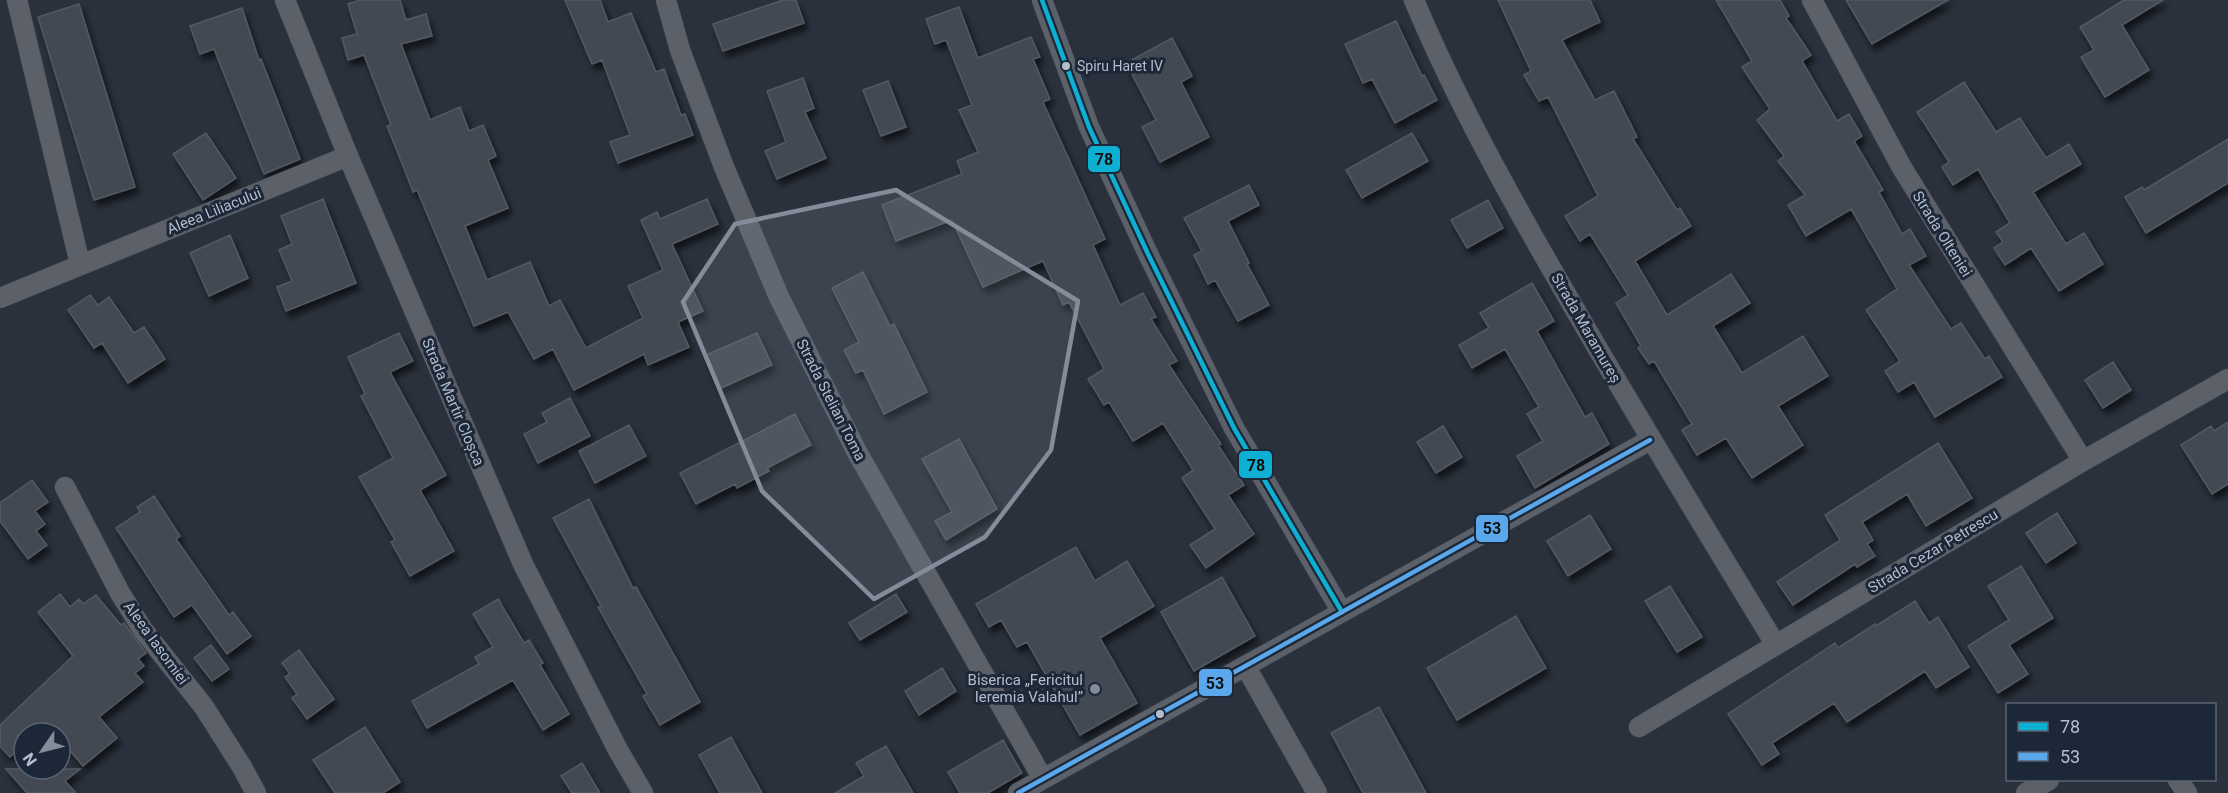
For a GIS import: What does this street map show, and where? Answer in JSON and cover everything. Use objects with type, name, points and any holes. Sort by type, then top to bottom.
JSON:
[{"type":"street","points":[[17,0],[80,264]]},
{"type":"street","name":"Strada Martir Cloșca","points":[[285,0],[348,156],[523,564],[618,750],[643,793]]},
{"type":"street","name":"Strada Stelian Toma","points":[[666,0],[680,50],[723,167],[779,297],[857,452],[1043,778]]},
{"type":"street","points":[[1042,0],[1089,127],[1158,274],[1234,428],[1342,612]]},
{"type":"street","name":"Strada Maramureș","points":[[1414,0],[1429,36],[1502,181],[1650,440],[1776,645]]},
{"type":"street","name":"Strada Olteniei","points":[[1812,0],[1901,166],[2083,461]]},
{"type":"street","name":"Aleea Liliacului","points":[[0,298],[348,156]]},
{"type":"street","name":"Strada Cezar Petrescu","points":[[1640,727],[2083,461],[2228,379]]},
{"type":"street","points":[[1018,793],[1650,440]]},
{"type":"street","name":"Aleea Iasomiei","points":[[66,487],[120,593],[143,630],[204,707],[256,793]]},
{"type":"street","points":[[1246,667],[1317,793]]},
{"type":"street","points":[[2026,793],[2047,781]]},
{"type":"highlighted area","points":[[896,190],[1078,301],[1051,450],[985,537],[874,599],[762,491],[683,302],[735,224]]},
{"type":"building","points":[[360,0],[400,0],[406,20],[426,14],[432,36],[401,44],[430,120],[460,107],[469,131],[483,125],[496,156],[488,160],[508,208],[465,226],[487,280],[530,262],[549,306],[560,300],[586,348],[643,318],[628,286],[663,270],[641,220],[657,212],[660,219],[707,199],[718,224],[672,244],[703,311],[678,322],[689,347],[648,365],[644,354],[574,390],[553,349],[534,359],[508,312],[474,326],[417,190],[413,192],[387,126],[391,125],[364,55],[348,60],[342,38],[357,34],[348,4]]},
{"type":"building","points":[[565,0],[600,0],[608,22],[631,13],[656,72],[664,69],[681,115],[685,114],[693,135],[618,163],[610,142],[630,135],[602,60],[592,64]]},
{"type":"building","points":[[783,0],[796,0],[804,23],[723,51],[713,24]]},
{"type":"building","points":[[1498,0],[1590,0],[1600,22],[1562,40],[1595,100],[1614,91],[1637,137],[1633,139],[1677,210],[1680,208],[1691,226],[1635,261],[1667,315],[1731,274],[1750,303],[1713,326],[1742,373],[1803,336],[1828,376],[1778,406],[1803,445],[1752,478],[1726,438],[1697,455],[1682,430],[1692,424],[1654,361],[1649,364],[1638,348],[1641,346],[1616,303],[1628,295],[1590,234],[1580,241],[1565,216],[1598,196],[1548,97],[1539,101],[1524,75],[1531,71]]},
{"type":"building","points":[[1716,0],[1780,0],[1789,16],[1786,18],[1811,55],[1802,61],[1837,121],[1849,114],[1862,136],[1854,141],[1883,190],[1879,192],[1902,234],[1910,229],[1926,256],[1909,265],[1951,329],[1961,323],[1985,359],[1989,356],[2002,377],[1935,417],[1914,382],[1898,392],[1885,371],[1900,361],[1866,310],[1897,289],[1851,209],[1806,236],[1788,205],[1805,195],[1778,161],[1784,156],[1757,120],[1770,109],[1742,67],[1752,61]]},
{"type":"building","points":[[1846,0],[1948,0],[1872,44]]},
{"type":"building","points":[[2124,0],[2163,0],[2122,25],[2149,70],[2105,97],[2081,57],[2094,50],[2080,27]]},
{"type":"building","points":[[79,4],[135,187],[94,200],[38,17]]},
{"type":"building","points":[[959,7],[978,58],[1031,37],[1040,57],[1033,59],[1050,99],[1043,102],[1105,239],[1093,245],[1120,305],[1143,293],[1156,317],[1151,319],[1177,361],[1169,365],[1221,444],[1218,445],[1244,485],[1228,495],[1254,534],[1206,568],[1190,545],[1215,529],[1182,478],[1193,470],[1163,423],[1133,441],[1109,402],[1104,405],[1088,379],[1104,369],[1069,302],[1063,305],[1043,261],[983,287],[952,220],[896,241],[882,205],[962,174],[957,161],[978,152],[959,110],[972,105],[946,40],[935,44],[926,19]]},
{"type":"building","points":[[242,8],[259,60],[261,59],[300,159],[264,174],[214,49],[200,54],[190,26]]},
{"type":"building","points":[[1396,21],[1422,76],[1424,75],[1437,100],[1395,123],[1372,79],[1363,83],[1345,44]]},
{"type":"building","points":[[1172,38],[1192,76],[1181,82],[1209,137],[1160,162],[1142,127],[1156,120],[1126,63]]},
{"type":"building","points":[[803,78],[814,108],[805,112],[826,158],[777,179],[765,151],[786,142],[767,91]]},
{"type":"building","points":[[888,81],[906,127],[881,136],[863,90]]},
{"type":"building","points":[[1964,82],[1996,132],[2020,118],[2046,158],[2069,144],[2081,164],[2033,192],[2066,244],[2084,233],[2103,264],[2059,291],[2031,248],[2005,265],[1994,248],[2003,242],[1996,232],[2010,223],[1978,169],[1953,185],[1942,167],[1949,162],[1917,112]]},
{"type":"building","points":[[206,133],[236,178],[203,200],[173,154]]},
{"type":"building","points":[[1412,133],[1428,161],[1362,198],[1346,170]]},
{"type":"building","points":[[2228,139],[2228,183],[2146,233],[2125,197],[2142,187],[2144,190]]},
{"type":"building","points":[[1249,185],[1259,205],[1228,221],[1269,305],[1238,321],[1215,280],[1208,284],[1194,255],[1202,251],[1184,218]]},
{"type":"building","points":[[323,199],[356,283],[286,311],[277,287],[292,281],[279,250],[292,244],[281,216]]},
{"type":"building","points":[[1488,200],[1503,228],[1467,248],[1451,220]]},
{"type":"building","points":[[230,235],[248,278],[209,296],[190,253]]},
{"type":"building","points":[[863,272],[890,326],[894,324],[927,392],[884,414],[863,370],[856,373],[844,350],[859,342],[832,288]]},
{"type":"building","points":[[1532,283],[1554,321],[1537,331],[1585,417],[1592,413],[1609,444],[1535,488],[1517,456],[1543,441],[1527,414],[1539,407],[1505,349],[1472,368],[1459,345],[1489,328],[1480,313]]},
{"type":"building","points":[[90,295],[98,305],[109,297],[134,333],[144,327],[165,359],[128,383],[102,343],[94,348],[68,310]]},
{"type":"building","points":[[399,333],[413,361],[390,372],[446,475],[420,490],[454,551],[410,576],[391,542],[395,540],[359,477],[393,458],[361,396],[365,394],[348,357]]},
{"type":"building","points":[[757,333],[772,365],[719,389],[704,356]]},
{"type":"building","points":[[2113,362],[2131,390],[2103,408],[2085,380]]},
{"type":"building","points":[[570,398],[590,436],[538,463],[524,434],[547,422],[542,413]]},
{"type":"building","points":[[795,414],[811,445],[767,468],[769,471],[737,488],[735,484],[696,504],[680,473]]},
{"type":"building","points":[[2228,422],[2228,484],[2212,494],[2181,445],[2211,426],[2214,431]]},
{"type":"building","points":[[629,425],[646,456],[595,483],[579,451]]},
{"type":"building","points":[[1443,426],[1462,457],[1436,473],[1417,442]]},
{"type":"building","points":[[959,439],[997,509],[946,540],[935,521],[952,512],[922,459]]},
{"type":"building","points":[[1938,443],[1972,498],[1926,526],[1907,494],[1862,522],[1873,540],[1867,544],[1875,556],[1857,567],[1855,564],[1793,605],[1777,582],[1840,540],[1825,515]]},
{"type":"building","points":[[32,480],[48,502],[35,511],[45,524],[36,531],[47,545],[28,559],[0,521],[0,503]]},
{"type":"building","points":[[154,496],[180,536],[176,539],[229,615],[233,612],[251,636],[227,654],[192,605],[174,617],[116,528],[140,512],[137,507]]},
{"type":"building","points":[[589,499],[633,588],[636,587],[700,702],[660,725],[643,696],[647,694],[598,607],[601,606],[553,518]]},
{"type":"building","points":[[2057,513],[2076,543],[2046,563],[2026,533]]},
{"type":"building","points":[[1590,515],[1611,549],[1568,576],[1547,541]]},
{"type":"building","points":[[1076,547],[1095,581],[1127,561],[1154,606],[1100,638],[1137,703],[1080,735],[1027,642],[1017,647],[1001,620],[989,627],[976,604]]},
{"type":"building","points":[[2021,566],[2053,618],[2009,645],[2028,674],[1998,693],[1968,646],[2009,620],[1988,586]]},
{"type":"building","points":[[1222,577],[1255,636],[1194,671],[1161,612]]},
{"type":"building","points":[[1670,586],[1702,637],[1677,652],[1645,601]]},
{"type":"building","points":[[60,594],[70,607],[79,599],[83,604],[96,595],[121,625],[124,623],[146,653],[138,659],[144,666],[135,673],[143,682],[99,717],[117,738],[83,766],[72,753],[72,721],[12,721],[12,755],[10,757],[0,746],[0,725],[73,656],[38,612]]},
{"type":"building","points":[[896,594],[907,612],[860,640],[849,623]]},
{"type":"building","points":[[498,599],[524,643],[529,640],[543,663],[540,665],[569,714],[543,730],[513,680],[427,728],[412,701],[479,664],[475,657],[493,647],[473,614]]},
{"type":"building","points":[[1915,601],[1929,623],[1938,617],[1969,667],[1936,688],[1925,671],[1847,722],[1834,703],[1772,743],[1779,754],[1762,765],[1728,714],[1835,643],[1838,648]]},
{"type":"building","points":[[1516,616],[1546,668],[1457,720],[1427,668]]},
{"type":"building","points":[[211,645],[229,669],[212,681],[194,658]]},
{"type":"building","points":[[299,650],[334,699],[307,719],[292,698],[297,694],[285,677],[290,674],[282,663]]},
{"type":"building","points":[[942,668],[956,691],[919,715],[905,691]]},
{"type":"building","points":[[1379,707],[1426,793],[1363,793],[1331,733]]},
{"type":"building","points":[[365,727],[400,782],[383,793],[335,793],[313,760]]},
{"type":"building","points":[[731,737],[762,793],[720,793],[699,755]]},
{"type":"building","points":[[1003,740],[1022,773],[988,793],[960,793],[948,772]]},
{"type":"building","points":[[886,746],[913,793],[835,793],[864,776],[856,763]]},
{"type":"building","points":[[582,763],[600,793],[572,793],[561,776]]},
{"type":"building","points":[[72,769],[80,769],[72,775]]},
{"type":"building","points":[[16,781],[65,781],[76,793],[27,793]]},
{"type":"transit line","name":"78","points":[[1042,0],[1089,127],[1148,254],[1234,428],[1342,612]]},
{"type":"transit line","name":"53","points":[[1018,793],[1650,440]]},
{"type":"place","name":"Spiru Haret IV","points":[[1066,66]]},
{"type":"place","name":"Biserica „Fericitul Ieremia Valahul”","points":[[1095,689]]}]
